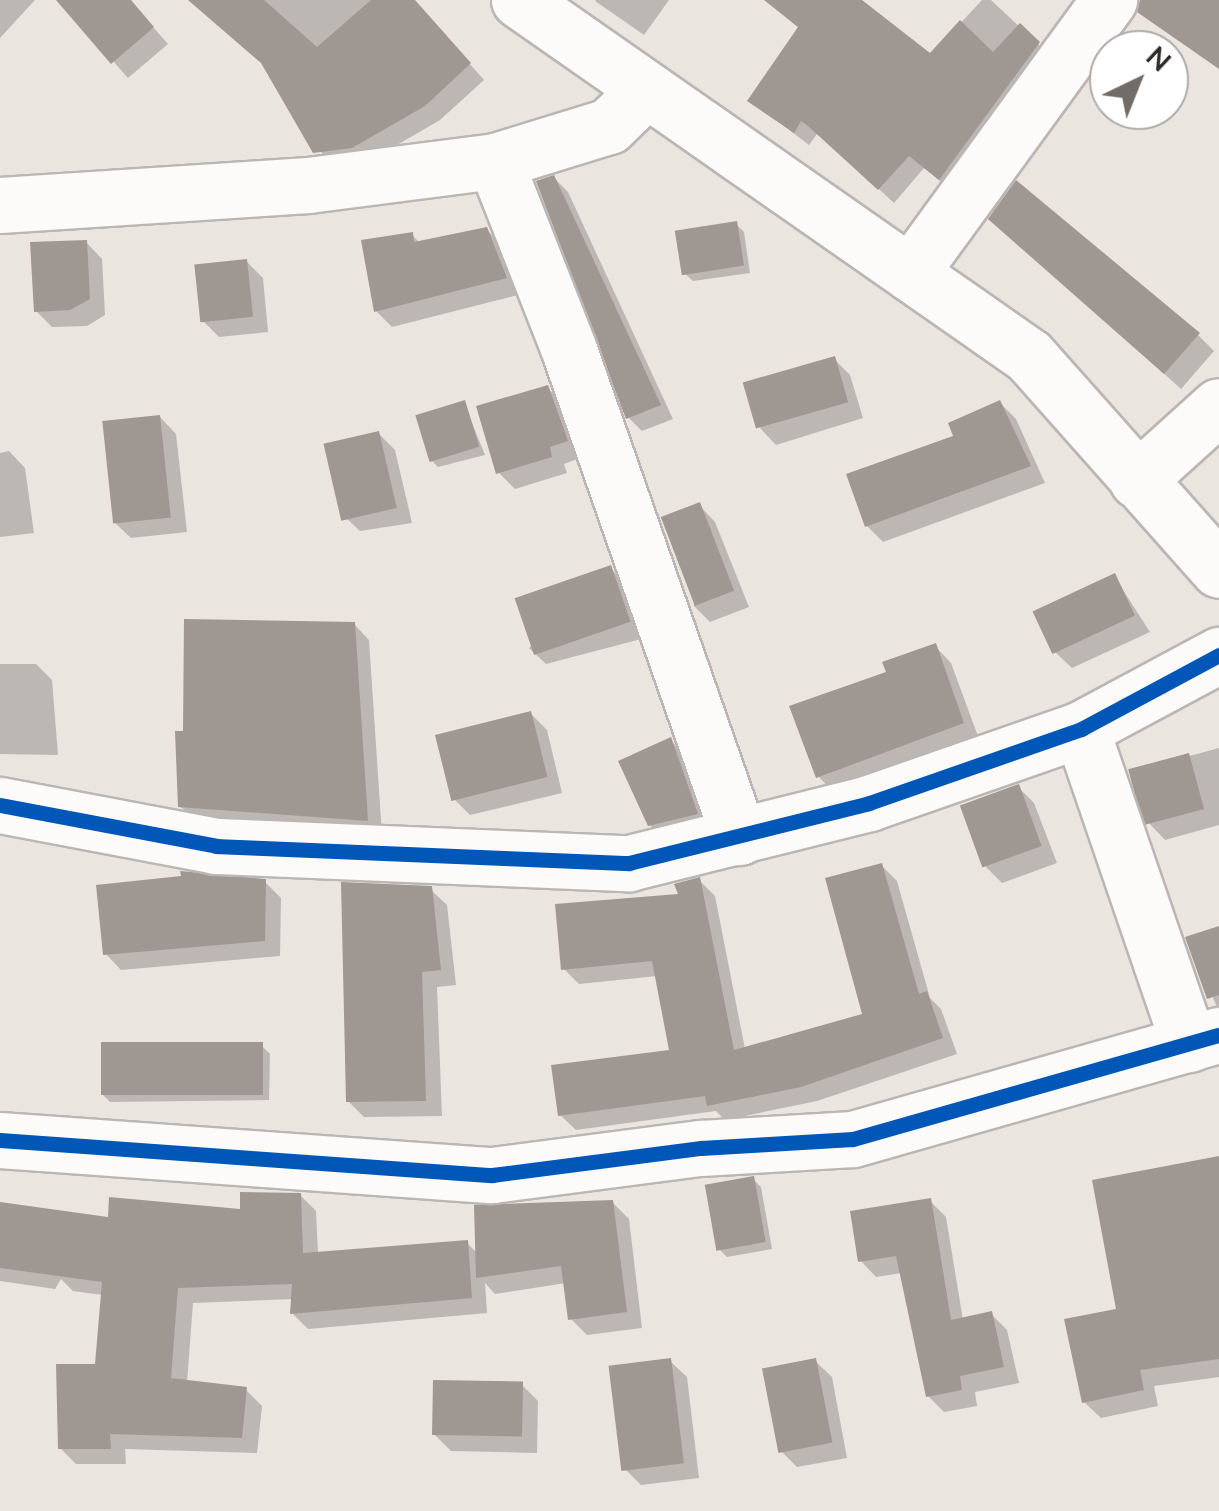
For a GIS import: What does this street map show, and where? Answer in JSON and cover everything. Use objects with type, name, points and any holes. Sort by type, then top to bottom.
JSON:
[{"type":"street","points":[[519,0],[1029,356],[1219,570]]},
{"type":"street","points":[[910,273],[1109,0]]},
{"type":"street","points":[[0,206],[308,186],[496,161],[609,126],[646,90]]},
{"type":"street","points":[[496,161],[569,350],[739,837]]},
{"type":"street","points":[[1137,480],[1219,406]]},
{"type":"street","points":[[0,804],[216,846],[629,863],[869,803],[1081,729],[1219,655]]},
{"type":"street","points":[[0,1140],[492,1174],[701,1148],[853,1138],[1204,1039],[1081,729]]},
{"type":"building","points":[[56,0],[131,0],[154,27],[111,64]]},
{"type":"building","points":[[188,0],[264,0],[317,47],[371,0],[415,0],[471,63],[425,106],[352,148],[313,153],[261,63]]},
{"type":"building","points":[[764,0],[862,0],[930,53],[960,20],[993,52],[1020,23],[1040,42],[939,180],[909,156],[878,190],[801,121],[794,133],[747,101],[798,27]]},
{"type":"building","points":[[1140,0],[1219,0],[1219,69],[1189,48],[1189,30],[1163,30],[1137,12]]},
{"type":"building","points":[[554,175],[661,405],[626,419],[536,181]]},
{"type":"building","points":[[1016,180],[1200,333],[1164,374],[988,219]]},
{"type":"building","points":[[737,221],[744,265],[682,275],[675,231]]},
{"type":"building","points":[[487,227],[507,278],[374,312],[361,240],[413,232],[414,242]]},
{"type":"building","points":[[87,240],[90,299],[70,310],[34,312],[30,242]]},
{"type":"building","points":[[247,259],[253,317],[200,322],[194,265]]},
{"type":"building","points":[[835,356],[848,402],[756,429],[743,382]]},
{"type":"building","points":[[548,385],[568,441],[550,447],[552,457],[496,474],[476,406]]},
{"type":"building","points":[[465,400],[479,447],[430,462],[415,415]]},
{"type":"building","points":[[1000,400],[1031,466],[865,527],[846,474],[953,436],[948,423]]},
{"type":"building","points":[[160,415],[171,517],[113,523],[102,421]]},
{"type":"building","points":[[379,431],[397,508],[341,521],[323,444]]},
{"type":"building","points":[[700,502],[734,591],[695,606],[661,517]]},
{"type":"building","points":[[611,565],[631,622],[534,655],[515,598]]},
{"type":"building","points":[[1115,573],[1135,616],[1052,654],[1033,611]]},
{"type":"building","points":[[184,619],[355,622],[368,821],[178,807],[175,731],[183,731]]},
{"type":"building","points":[[936,643],[964,723],[816,778],[789,706],[886,672],[882,662]]},
{"type":"building","points":[[531,711],[547,777],[451,801],[435,735]]},
{"type":"building","points":[[671,737],[698,814],[648,826],[618,761]]},
{"type":"building","points":[[1189,753],[1204,809],[1143,825],[1128,769]]},
{"type":"building","points":[[1019,784],[1042,846],[982,868],[960,806]]},
{"type":"building","points":[[882,863],[919,994],[927,991],[943,1038],[801,1087],[707,1106],[705,1096],[558,1116],[551,1065],[669,1050],[652,961],[561,970],[555,904],[678,894],[674,884],[700,877],[734,1050],[862,1014],[825,878]]},
{"type":"building","points":[[180,871],[266,879],[265,941],[103,955],[96,885],[181,876]]},
{"type":"building","points":[[341,882],[432,886],[441,970],[422,972],[426,1101],[346,1102]]},
{"type":"building","points":[[1219,926],[1219,995],[1207,999],[1185,937]]},
{"type":"building","points":[[101,1042],[263,1042],[263,1095],[101,1095]]},
{"type":"building","points":[[1219,1156],[1219,1359],[1140,1370],[1144,1390],[1082,1403],[1064,1319],[1116,1309],[1092,1180]]},
{"type":"building","points":[[754,1176],[766,1242],[716,1251],[705,1185]]},
{"type":"building","points":[[240,1192],[301,1193],[303,1253],[468,1240],[472,1298],[290,1314],[292,1284],[178,1288],[171,1378],[247,1387],[242,1438],[110,1434],[111,1449],[58,1449],[56,1364],[95,1364],[102,1282],[0,1268],[0,1202],[108,1217],[109,1197],[240,1209]]},
{"type":"building","points":[[931,1198],[951,1320],[992,1311],[1004,1367],[960,1376],[962,1390],[926,1397],[896,1256],[858,1262],[850,1211]]},
{"type":"building","points":[[613,1200],[627,1312],[568,1320],[561,1266],[476,1278],[474,1205]]},
{"type":"building","points":[[671,1358],[684,1463],[621,1471],[608,1366]]},
{"type":"building","points":[[816,1358],[832,1442],[778,1453],[762,1368]]},
{"type":"building","points":[[433,1380],[523,1382],[522,1437],[432,1435]]},
{"type":"cycle path","points":[[0,805],[216,846],[629,863],[869,803],[1081,729],[1219,655]]},
{"type":"cycle path","points":[[0,1140],[492,1175],[701,1148],[853,1139],[1219,1035]]}]
